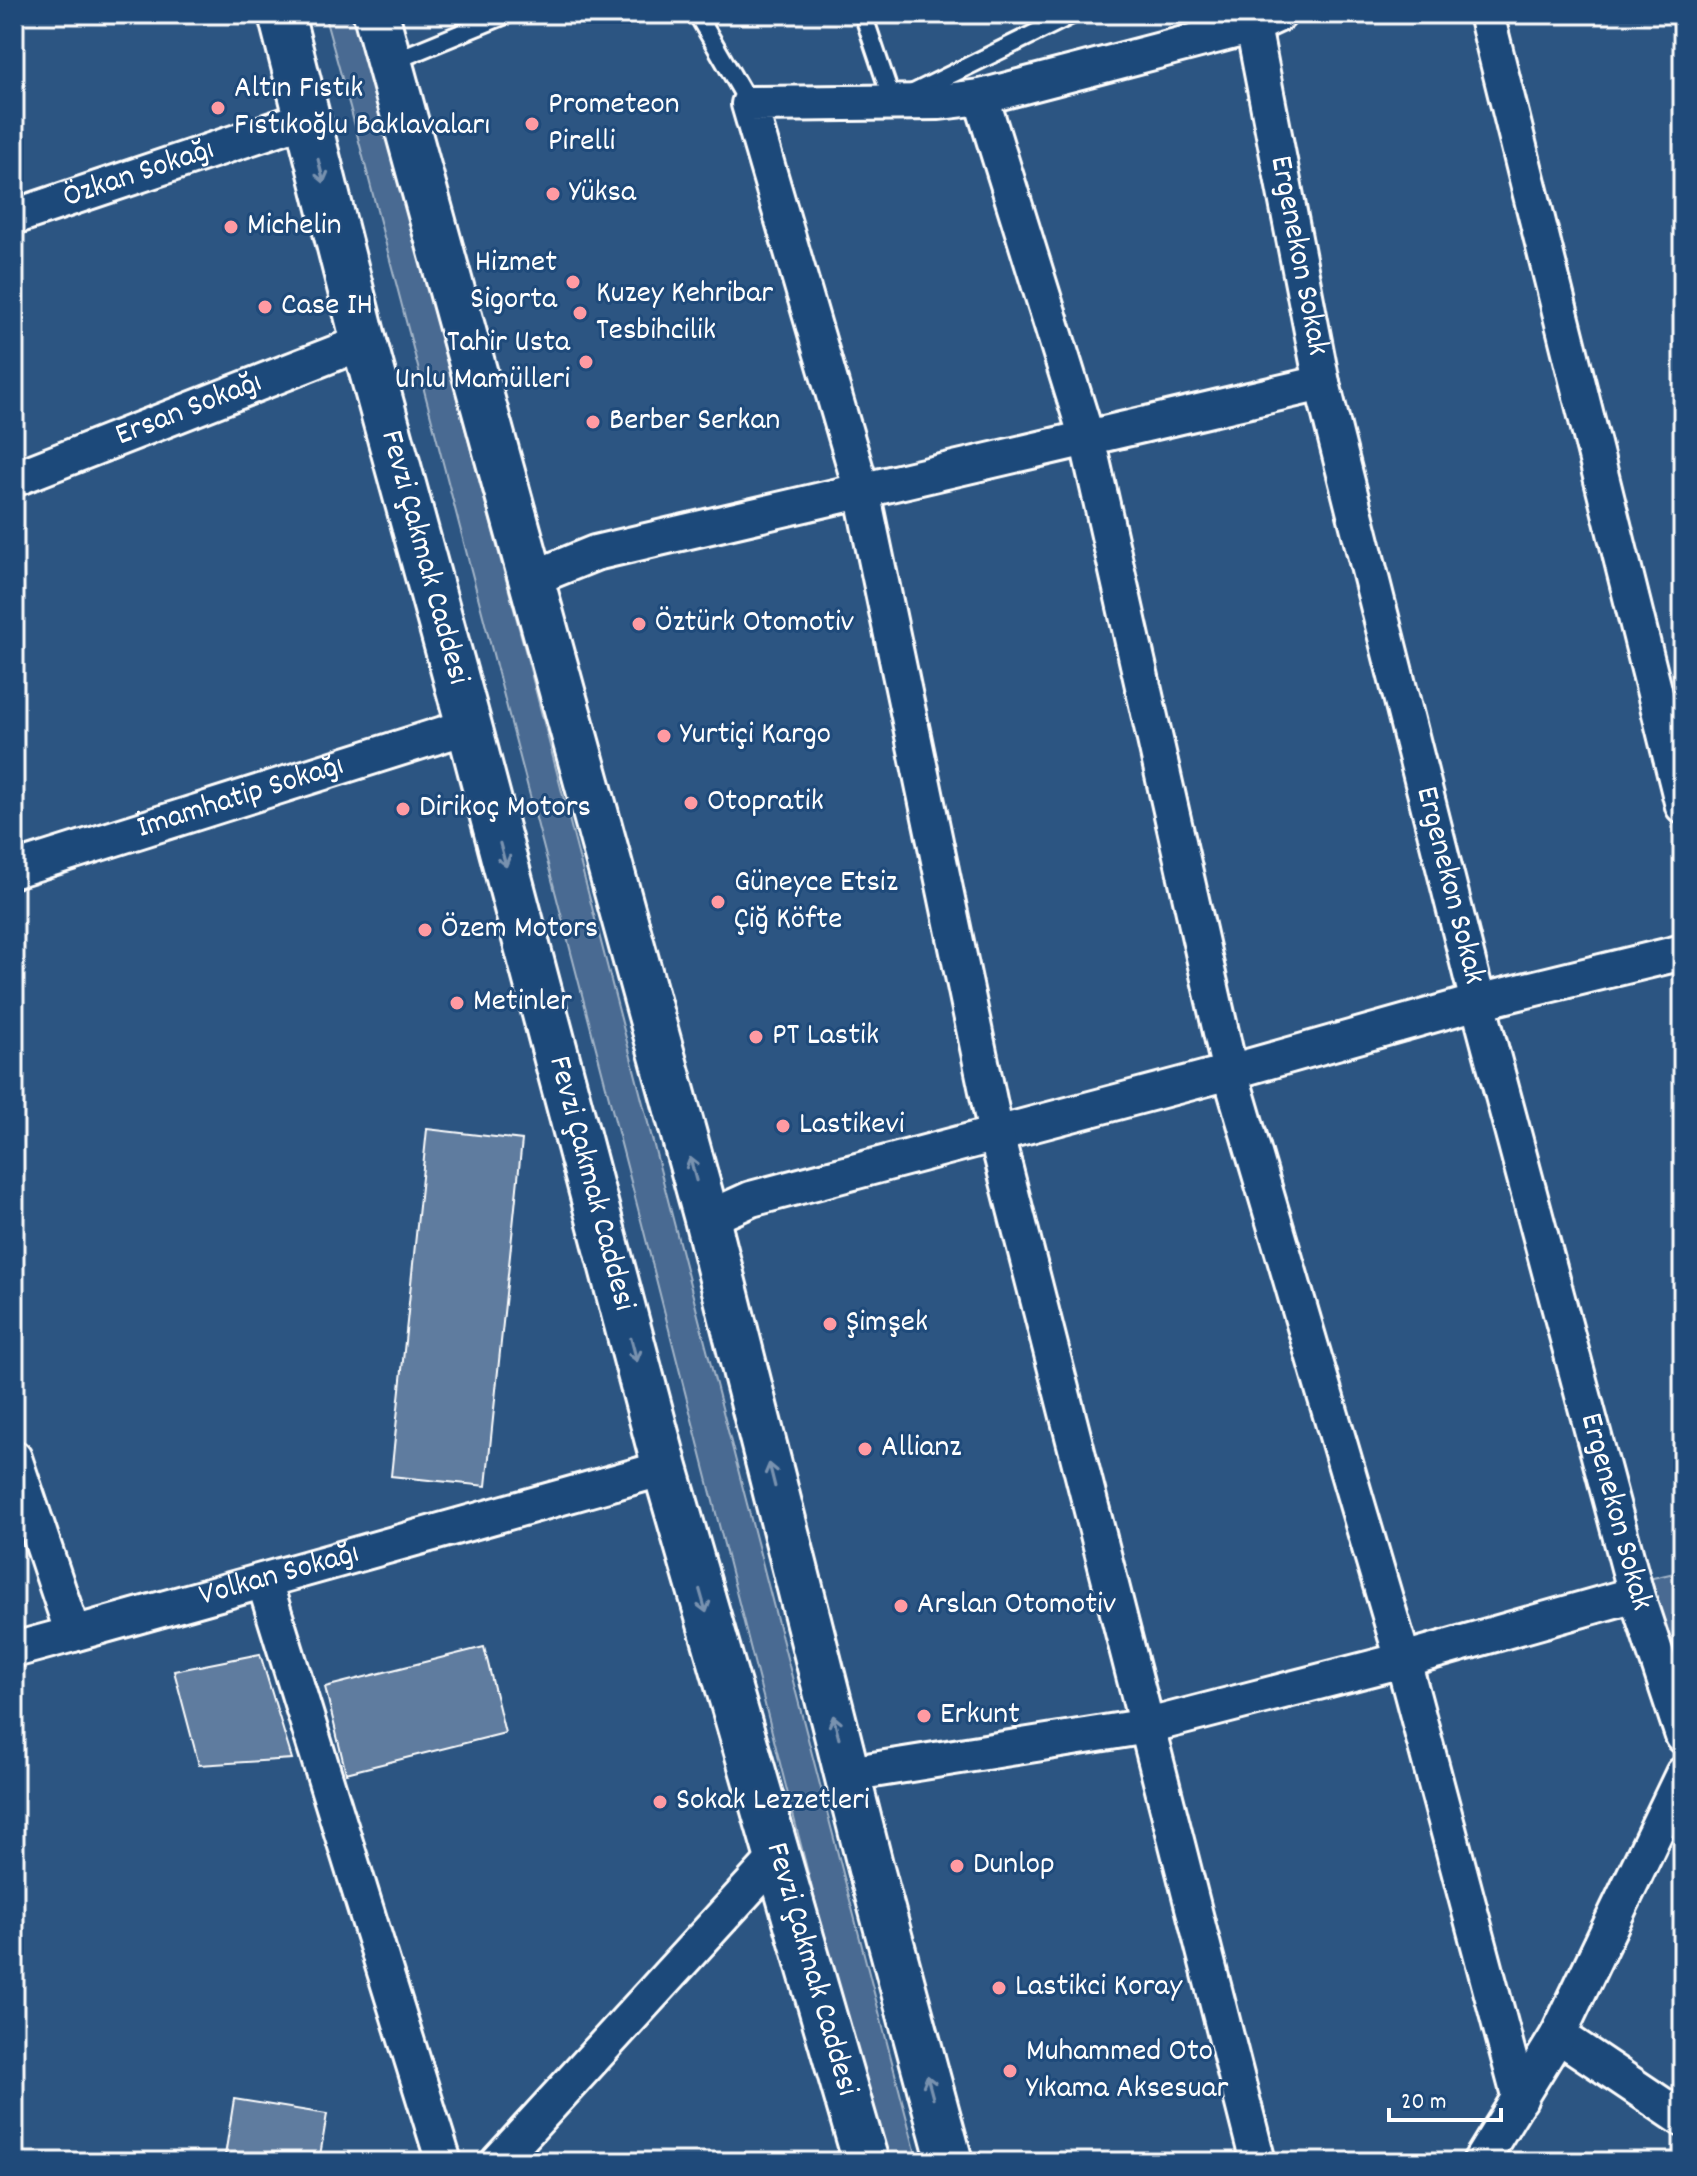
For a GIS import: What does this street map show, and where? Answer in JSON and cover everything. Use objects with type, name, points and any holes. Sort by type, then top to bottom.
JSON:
[{"type":"main road","name":"Fevzi Çakmak Caddesi","points":[[281,14],[364,342],[665,1468],[866,2162]]},
{"type":"main road","points":[[376,14],[707,1219],[871,1869],[950,2162]]},
{"type":"street","points":[[1486,14],[1683,806]]},
{"type":"street","points":[[1258,2162],[996,1134],[862,491],[749,104],[939,102],[981,97],[1266,20]]},
{"type":"street","name":"Ergenekon Sokak","points":[[1266,20],[1322,383],[1478,1002],[1636,1594],[1683,1736]]},
{"type":"street","points":[[981,97],[1087,438],[1230,1072],[1403,1660],[1520,2099]]},
{"type":"street","name":"Özkan Sokağı","points":[[14,217],[308,118]]},
{"type":"street","name":"Ersan Sokağı","points":[[14,479],[364,342]]},
{"type":"street","points":[[531,579],[595,553],[1322,383]]},
{"type":"street","name":"İmamhatip Sokağı","points":[[14,870],[469,726]]},
{"type":"street","points":[[707,1219],[751,1199],[1230,1072],[1478,1002],[1683,952]]},
{"type":"street","points":[[14,1458],[73,1634]]},
{"type":"street","name":"Volkan Sokağı","points":[[14,1650],[665,1468]]},
{"type":"street","points":[[264,1581],[444,2162]]},
{"type":"street","points":[[848,1774],[1148,1726],[1403,1660],[1636,1594]]},
{"type":"street","points":[[1480,2162],[1558,2035],[1683,1774]]},
{"type":"street","points":[[498,2162],[777,1857]]},
{"type":"street","points":[[1558,2035],[1683,2119]]},
{"type":"lane","points":[[389,63],[508,14]]},
{"type":"lane","points":[[697,14],[749,104]]},
{"type":"lane","points":[[863,14],[893,103],[1074,14]]},
{"type":"shaded area","points":[[324,14],[353,14],[528,661],[918,2162],[882,2162],[642,1224]]},
{"type":"shaded area","points":[[1683,1571],[1683,1710],[1644,1580]]},
{"type":"building","points":[[427,1129],[522,1140],[486,1486],[391,1476]]},
{"type":"building","points":[[484,1647],[505,1733],[346,1773],[325,1687]]},
{"type":"building","points":[[260,1654],[292,1759],[199,1765],[174,1671]]},
{"type":"building","points":[[234,2099],[327,2114],[319,2162],[224,2162]]},
{"type":"place","name":"Altın Fıstık Fıstıkoğlu Baklavaları","points":[[218,108]]},
{"type":"place","name":"Prometeon Pirelli","points":[[532,124]]},
{"type":"place","name":"Yüksa","points":[[553,194]]},
{"type":"place","name":"Michelin","points":[[231,227]]},
{"type":"place","name":"Hizmet Sigorta","points":[[573,282]]},
{"type":"place","name":"Case IH","points":[[265,307]]},
{"type":"place","name":"Kuzey Kehribar Tesbihcilik","points":[[580,313]]},
{"type":"place","name":"Tahir Usta Unlu Mamülleri","points":[[586,362]]},
{"type":"place","name":"Berber Serkan","points":[[593,422]]},
{"type":"place","name":"Öztürk Otomotiv","points":[[639,624]]},
{"type":"place","name":"Yurtiçi Kargo","points":[[664,736]]},
{"type":"place","name":"Otopratik","points":[[691,803]]},
{"type":"place","name":"Dirikoç Motors","points":[[403,809]]},
{"type":"place","name":"Güneyce Etsiz Çiğ Köfte","points":[[718,902]]},
{"type":"place","name":"Özem Motors","points":[[425,930]]},
{"type":"place","name":"Metinler","points":[[457,1003]]},
{"type":"place","name":"PT Lastik","points":[[756,1037]]},
{"type":"place","name":"Lastikevi","points":[[783,1126]]},
{"type":"place","name":"Şimşek","points":[[830,1324]]},
{"type":"place","name":"Allianz","points":[[865,1449]]},
{"type":"place","name":"Arslan Otomotiv","points":[[901,1606]]},
{"type":"place","name":"Erkunt","points":[[924,1716]]},
{"type":"place","name":"Sokak Lezzetleri","points":[[660,1802]]},
{"type":"place","name":"Dunlop","points":[[957,1866]]},
{"type":"place","name":"Lastikci Koray","points":[[999,1988]]},
{"type":"place","name":"Muhammed Oto Yıkama Aksesuar","points":[[1010,2071]]}]
